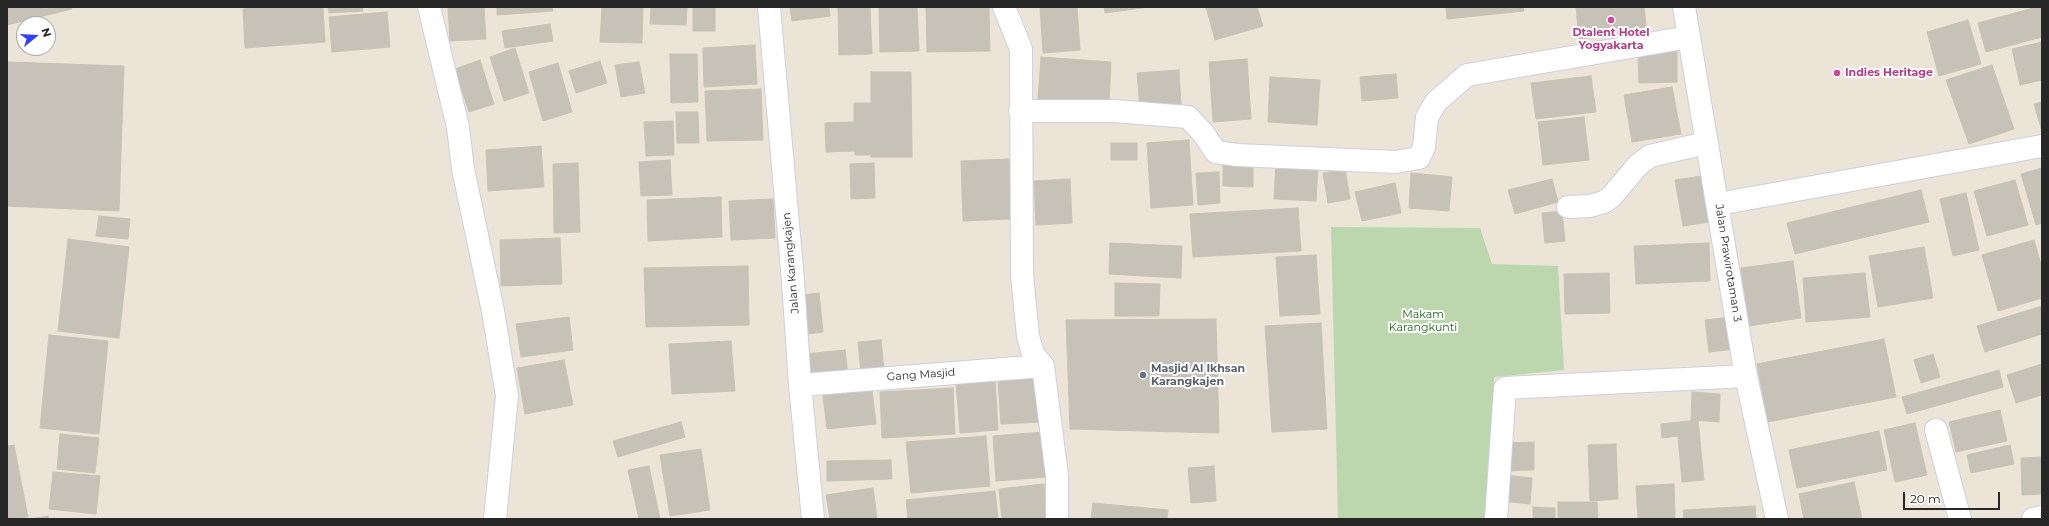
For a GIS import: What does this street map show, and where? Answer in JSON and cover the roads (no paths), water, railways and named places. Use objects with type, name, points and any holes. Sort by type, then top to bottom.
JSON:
[{"type":"street","points":[[429,7],[458,127],[463,169],[493,311],[507,396],[496,519]]},
{"type":"street","name":"Jalan Karangkajen","points":[[769,7],[793,281],[800,385],[813,519]]},
{"type":"street","points":[[1004,7],[1021,49],[1020,111],[1022,275],[1028,336],[1033,354],[1043,366],[1057,476],[1057,519]]},
{"type":"street","name":"Jalan Prawirotaman 3","points":[[1684,7],[1746,376],[1776,519]]},
{"type":"street","points":[[1020,111],[1114,111],[1188,117],[1216,152],[1237,155],[1394,162],[1419,158],[1424,147],[1427,117],[1436,102],[1467,75],[1689,37]]},
{"type":"street","points":[[1568,207],[1590,206],[1604,202],[1612,196],[1638,165],[1650,156],[1706,143]]},
{"type":"street","points":[[1718,204],[2042,146]]},
{"type":"street","name":"Gang Masjid","points":[[800,385],[1043,366]]},
{"type":"street","points":[[1496,519],[1505,388],[1746,376]]},
{"type":"street","points":[[1936,430],[1960,519]]},
{"type":"street","points":[[2033,519],[2042,517]]},
{"type":"place","name":"Dtalent Hotel Yogyakarta","points":[[1611,20]]},
{"type":"place","name":"Indies Heritage","points":[[1837,73]]},
{"type":"place","name":"Masjid Al Ikhsan Karangkajen","points":[[1143,375]]},
{"type":"park label","name":"Makam Karangkunti","points":[[1423,321]]}]
